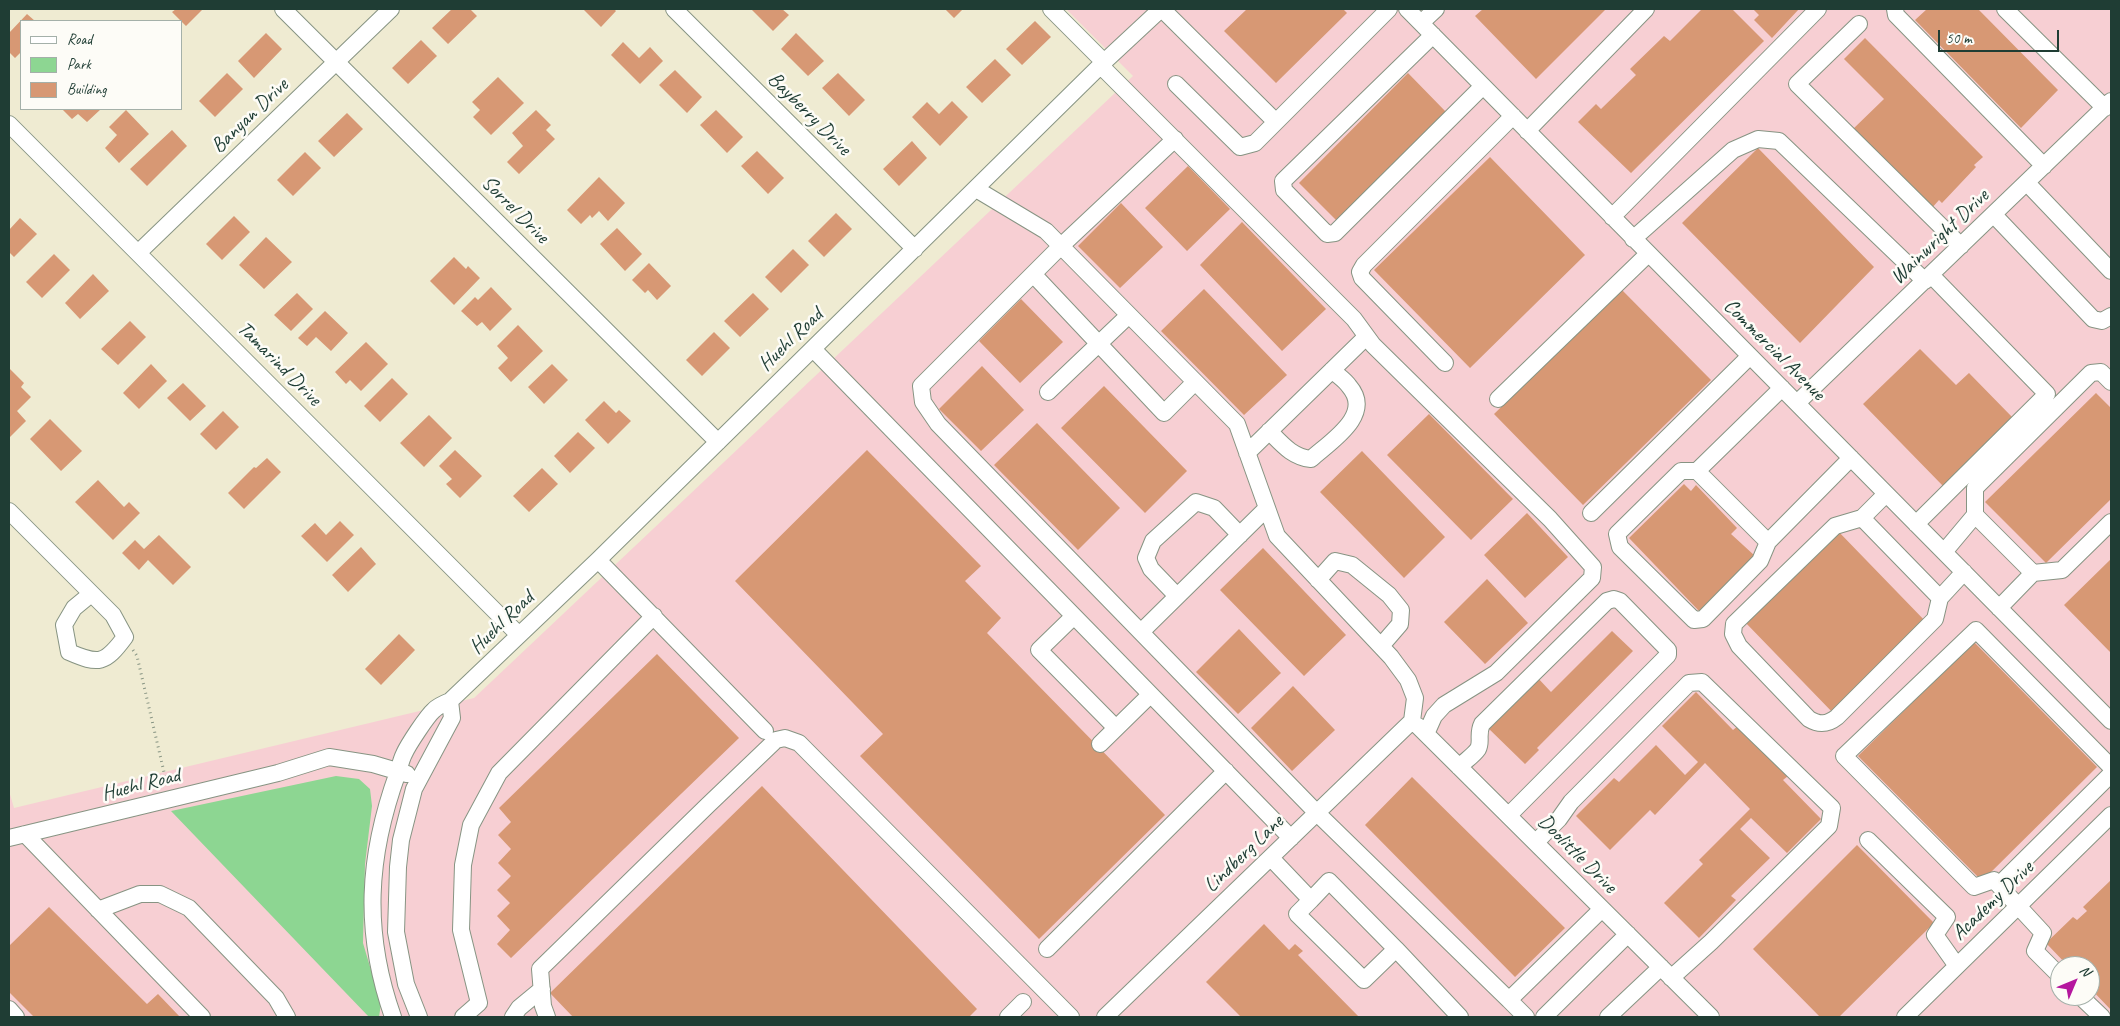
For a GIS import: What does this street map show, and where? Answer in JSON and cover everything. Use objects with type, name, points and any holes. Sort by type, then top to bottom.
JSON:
[{"type":"street","name":"Sorrel Drive","points":[[284,9],[718,442]]},
{"type":"street","name":"Banyan Drive","points":[[138,253],[391,9]]},
{"type":"street","name":"Bayberry Drive","points":[[674,9],[915,249]]},
{"type":"street","points":[[1051,9],[1175,139],[1354,319],[1366,337],[1550,518],[1594,567],[1592,578],[1496,673],[1444,705],[1434,716],[1426,734]]},
{"type":"street","name":"Huehl Road","points":[[398,772],[404,754],[434,709],[450,701],[598,560],[1103,64],[1162,9]]},
{"type":"street","points":[[1162,9],[1276,122]]},
{"type":"street","points":[[1176,84],[1240,147],[1255,143],[1390,9]]},
{"type":"street","name":"Commercial Avenue","points":[[1407,9],[2111,722]]},
{"type":"street","points":[[1436,9],[1427,29],[1283,181],[1284,190],[1327,234],[1335,233],[1483,86]]},
{"type":"street","points":[[1527,131],[1646,9]]},
{"type":"street","points":[[1612,217],[1818,9]]},
{"type":"street","points":[[1895,9],[1896,15],[2044,166]]},
{"type":"street","points":[[2005,9],[2108,104]]},
{"type":"street","points":[[1860,24],[1797,84],[1960,246]]},
{"type":"street","name":"Wainwright Drive","points":[[1797,403],[2108,104]]},
{"type":"street","points":[[1445,363],[1362,278],[1360,272],[1364,265],[1513,116]]},
{"type":"street","name":"Tamarind Drive","points":[[9,124],[519,635]]},
{"type":"street","points":[[1175,139],[1032,274],[921,386],[923,402],[938,424],[1317,813],[1526,1017]]},
{"type":"street","points":[[1633,239],[1733,150],[1758,139],[1779,141],[1928,278],[2047,394],[1916,524]]},
{"type":"street","points":[[2027,183],[2111,271]]},
{"type":"street","points":[[976,189],[1046,231],[1237,424],[1277,536],[1391,657],[1408,680],[1415,698],[1412,721]]},
{"type":"street","points":[[1994,215],[2093,319],[2102,321],[2111,316]]},
{"type":"street","points":[[1498,400],[1648,254]]},
{"type":"street","points":[[1032,274],[1164,413],[1195,382]]},
{"type":"street","points":[[1048,392],[1129,315]]},
{"type":"street","points":[[1247,453],[1366,337]]},
{"type":"street","points":[[813,349],[1291,838]]},
{"type":"street","points":[[1591,513],[1750,356]]},
{"type":"street","points":[[1269,431],[1288,450],[1301,458],[1311,459],[1347,426],[1358,410],[1356,400],[1350,386],[1332,370]]},
{"type":"street","points":[[1944,552],[1975,515],[1974,488],[2091,373],[2101,372],[2111,382]]},
{"type":"street","points":[[1782,388],[1697,471],[1681,471],[1617,534],[1620,547],[1694,620],[1703,619],[1760,561],[1768,542],[1851,458]]},
{"type":"street","points":[[1697,471],[1768,542]]},
{"type":"street","points":[[1886,494],[1862,518],[1835,526],[1734,624],[1733,634],[1738,646],[1809,719],[1820,724],[1831,722],[1837,718],[1935,619],[1940,598],[1964,572]]},
{"type":"street","points":[[1178,596],[1151,569],[1146,558],[1153,541],[1196,502],[1214,508],[1240,535]]},
{"type":"street","points":[[1141,632],[1267,508]]},
{"type":"street","points":[[9,511],[113,616],[125,637],[112,655],[91,661],[69,652],[64,625],[74,608],[91,594]]},
{"type":"street","points":[[1975,515],[2033,574]]},
{"type":"street","points":[[1862,518],[1940,598]]},
{"type":"street","points":[[1999,608],[2033,574],[2062,570],[2111,522]]},
{"type":"street","points":[[598,560],[765,731]]},
{"type":"street","points":[[1318,580],[1335,561],[1352,566],[1389,595],[1401,610],[1400,624],[1380,646]]},
{"type":"street","points":[[1459,767],[1478,748],[1480,742],[1479,732],[1482,724],[1607,601],[1614,599],[1620,601],[1668,650],[1668,655],[1509,815]]},
{"type":"street","points":[[463,1017],[479,1003],[461,930],[463,864],[471,825],[499,773],[654,616]]},
{"type":"street","points":[[1074,616],[1039,650],[1116,728]]},
{"type":"street","points":[[2050,966],[2035,951],[2043,932],[1999,885],[1994,880],[1974,887],[1844,756],[1976,630],[2111,767]]},
{"type":"street","points":[[1536,842],[1559,819],[1571,802],[1689,683],[1702,682],[1832,808],[1829,826],[1711,942],[1608,1017]]},
{"type":"street","points":[[1100,744],[1150,695]]},
{"type":"street","points":[[419,1017],[406,984],[396,932],[396,902],[401,840],[414,789],[452,718],[450,701]]},
{"type":"street","name":"Doolittle Drive","points":[[1412,721],[1711,1017]]},
{"type":"street","name":"Lindberg Lane","points":[[1105,1017],[1412,721]]},
{"type":"street","points":[[547,1017],[543,1006],[540,969],[776,740],[786,738],[799,743],[1071,1017]]},
{"type":"street","name":"Huehl Road","points":[[9,838],[278,773],[329,757],[373,764],[419,778]]},
{"type":"street","points":[[393,1017],[384,992],[376,956],[373,926],[373,878],[377,839],[398,772]]},
{"type":"street","points":[[1047,949],[1226,772]]},
{"type":"street","points":[[1999,885],[2111,774]]},
{"type":"street","name":"Academy Drive","points":[[1905,1017],[2111,815]]},
{"type":"street","points":[[25,834],[202,1017]]},
{"type":"street","points":[[1868,840],[1947,917],[1935,935],[1957,966]]},
{"type":"street","points":[[1271,858],[1311,900]]},
{"type":"street","points":[[1396,949],[1364,980],[1297,914],[1329,880],[1396,949],[1460,1017]]},
{"type":"street","points":[[98,910],[140,894],[160,894],[189,908],[276,998],[287,1017]]},
{"type":"street","points":[[1509,1000],[1602,909]]},
{"type":"street","points":[[1544,1017],[1628,934]]},
{"type":"street","points":[[513,1017],[519,1008],[542,989]]},
{"type":"street","points":[[1008,1017],[1023,1002]]},
{"type":"street","points":[[2090,1006],[2102,1017]]},
{"type":"street","points":[[9,1010],[16,1017]]},
{"type":"path","points":[[125,637],[137,656],[170,800]]},
{"type":"shaded area","points":[[1066,9],[2111,9],[2111,1017],[9,1017],[9,791],[14,808],[474,698],[1133,76]]},
{"type":"green space","points":[[336,776],[359,779],[370,789],[372,806],[365,864],[363,943],[381,1004],[379,1017],[369,1017],[171,811]]},
{"type":"building","points":[[176,9],[203,9],[186,26],[172,12]]},
{"type":"building","points":[[452,9],[470,9],[477,16],[448,44],[432,28]]},
{"type":"building","points":[[583,9],[614,9],[616,11],[601,27]]},
{"type":"building","points":[[751,9],[782,9],[789,15],[773,31]]},
{"type":"building","points":[[945,9],[963,9],[954,18]]},
{"type":"building","points":[[1247,9],[1343,9],[1347,13],[1276,83],[1224,31]]},
{"type":"building","points":[[1483,9],[1606,9],[1536,79],[1475,16]]},
{"type":"building","points":[[1699,9],[1732,9],[1764,41],[1631,173],[1578,122],[1596,104],[1601,109],[1636,75],[1630,69],[1664,36],[1670,41],[1701,10]]},
{"type":"building","points":[[1753,9],[1799,9],[1772,38],[1754,20],[1759,15]]},
{"type":"building","points":[[1927,9],[1978,9],[2058,90],[2021,128],[1915,20]]},
{"type":"building","points":[[27,14],[34,20],[21,20]]},
{"type":"building","points":[[20,21],[20,53],[15,58],[9,52],[9,33]]},
{"type":"building","points":[[1035,21],[1051,37],[1022,65],[1006,49]]},
{"type":"building","points":[[266,33],[282,49],[254,78],[238,61]]},
{"type":"building","points":[[796,33],[824,61],[808,76],[781,49]]},
{"type":"building","points":[[1865,38],[1983,157],[1942,203],[1939,200],[1931,209],[1852,130],[1884,99],[1844,59]]},
{"type":"building","points":[[421,40],[437,56],[408,84],[392,68]]},
{"type":"building","points":[[623,42],[639,58],[650,47],[663,61],[640,84],[611,55]]},
{"type":"building","points":[[995,59],[1011,75],[982,103],[966,87]]},
{"type":"building","points":[[675,70],[702,97],[687,113],[659,85]]},
{"type":"building","points":[[227,73],[243,89],[215,117],[199,101]]},
{"type":"building","points":[[838,73],[865,100],[849,116],[822,88]]},
{"type":"building","points":[[1408,73],[1446,112],[1337,221],[1299,183]]},
{"type":"building","points":[[498,77],[524,103],[491,135],[473,117],[480,110],[472,102]]},
{"type":"building","points":[[952,101],[968,117],[940,146],[912,117],[927,102],[939,114]]},
{"type":"building","points":[[63,110],[100,110],[87,122],[78,114],[72,119]]},
{"type":"building","points":[[126,110],[149,134],[119,163],[105,148],[117,135],[109,127]]},
{"type":"building","points":[[536,110],[551,125],[546,130],[555,139],[519,174],[507,162],[523,146],[512,133]]},
{"type":"building","points":[[716,110],[743,137],[727,153],[700,125]]},
{"type":"building","points":[[347,113],[363,129],[334,157],[318,141]]},
{"type":"building","points":[[172,130],[187,146],[147,186],[130,169]]},
{"type":"building","points":[[912,141],[927,158],[899,186],[883,169]]},
{"type":"building","points":[[1758,148],[1874,267],[1800,343],[1682,223]]},
{"type":"building","points":[[757,151],[784,178],[768,194],[741,166]]},
{"type":"building","points":[[305,152],[321,168],[293,196],[277,180]]},
{"type":"building","points":[[1490,157],[1585,255],[1470,368],[1374,270]]},
{"type":"building","points":[[1188,166],[1230,209],[1187,251],[1145,208]]},
{"type":"building","points":[[599,177],[625,203],[608,221],[599,211],[592,218],[590,215],[581,224],[567,210]]},
{"type":"building","points":[[1121,203],[1163,247],[1120,288],[1078,246]]},
{"type":"building","points":[[836,213],[852,229],[824,257],[808,241]]},
{"type":"building","points":[[234,216],[250,232],[222,260],[206,244]]},
{"type":"building","points":[[20,218],[37,234],[14,257],[9,252],[9,230]]},
{"type":"building","points":[[1242,222],[1326,309],[1282,351],[1200,265]]},
{"type":"building","points":[[617,228],[642,254],[625,271],[600,244]]},
{"type":"building","points":[[266,237],[292,262],[264,289],[239,265]]},
{"type":"building","points":[[793,249],[809,265],[781,293],[765,277]]},
{"type":"building","points":[[54,254],[70,270],[42,298],[26,282]]},
{"type":"building","points":[[454,257],[466,269],[468,266],[480,278],[454,305],[430,281]]},
{"type":"building","points":[[649,263],[671,286],[657,300],[648,290],[645,293],[632,280]]},
{"type":"building","points":[[93,274],[109,291],[80,319],[65,303]]},
{"type":"building","points":[[491,287],[512,309],[490,331],[482,322],[477,326],[461,311],[475,297],[478,300]]},
{"type":"building","points":[[1204,289],[1287,375],[1244,415],[1161,331]]},
{"type":"building","points":[[1622,290],[1711,380],[1583,505],[1494,414]]},
{"type":"building","points":[[297,293],[313,309],[291,331],[274,315]]},
{"type":"building","points":[[753,293],[769,309],[740,337],[724,321]]},
{"type":"building","points":[[1021,299],[1063,342],[1020,383],[979,341]]},
{"type":"building","points":[[325,311],[348,333],[331,351],[316,337],[307,346],[298,338]]},
{"type":"building","points":[[130,321],[146,337],[118,365],[101,349]]},
{"type":"building","points":[[518,325],[543,351],[511,382],[498,368],[508,358],[497,346]]},
{"type":"building","points":[[714,332],[730,348],[702,376],[686,360]]},
{"type":"building","points":[[366,342],[388,364],[361,391],[350,380],[346,384],[335,372]]},
{"type":"building","points":[[1920,349],[1956,385],[1969,373],[2013,418],[1943,486],[1863,404]]},
{"type":"building","points":[[151,364],[167,381],[139,409],[123,393]]},
{"type":"building","points":[[552,364],[568,380],[544,404],[528,387]]},
{"type":"building","points":[[982,366],[1024,410],[981,451],[939,409]]},
{"type":"building","points":[[9,368],[24,383],[21,387],[31,397],[17,411],[26,421],[9,438]]},
{"type":"building","points":[[392,378],[408,394],[380,422],[364,406]]},
{"type":"building","points":[[183,383],[206,406],[190,421],[167,398]]},
{"type":"building","points":[[1104,386],[1187,471],[1145,513],[1061,428]]},
{"type":"building","points":[[2096,393],[2111,408],[2111,499],[2046,563],[1985,502]]},
{"type":"building","points":[[604,401],[616,413],[619,410],[631,421],[608,444],[585,420]]},
{"type":"building","points":[[223,411],[239,427],[216,450],[200,434]]},
{"type":"building","points":[[1429,414],[1513,499],[1471,540],[1387,455]]},
{"type":"building","points":[[429,415],[452,438],[424,467],[400,443]]},
{"type":"building","points":[[50,419],[82,451],[61,471],[30,439]]},
{"type":"building","points":[[1037,423],[1120,508],[1078,550],[994,465]]},
{"type":"building","points":[[578,432],[595,448],[570,473],[554,456]]},
{"type":"building","points":[[455,450],[482,476],[460,498],[446,484],[452,479],[439,466]]},
{"type":"building","points":[[867,450],[981,566],[965,581],[1001,618],[987,633],[1165,815],[1039,939],[860,756],[883,734],[735,581]]},
{"type":"building","points":[[1362,451],[1445,537],[1404,578],[1320,492]]},
{"type":"building","points":[[267,458],[281,472],[244,509],[228,493],[254,467],[256,468]]},
{"type":"building","points":[[542,468],[558,484],[529,512],[513,496]]},
{"type":"building","points":[[98,480],[124,507],[129,502],[140,513],[113,540],[75,502]]},
{"type":"building","points":[[1684,484],[1691,491],[1696,485],[1737,528],[1731,534],[1755,556],[1700,612],[1629,538]]},
{"type":"building","points":[[1527,513],[1568,557],[1525,598],[1484,555]]},
{"type":"building","points":[[340,521],[354,535],[327,562],[301,536],[315,523],[326,535]]},
{"type":"building","points":[[1836,529],[1928,624],[1835,715],[1744,621]]},
{"type":"building","points":[[159,535],[191,567],[173,585],[148,560],[139,570],[122,553],[135,540],[144,549]]},
{"type":"building","points":[[361,547],[376,564],[348,592],[332,575]]},
{"type":"building","points":[[1263,548],[1346,635],[1304,676],[1220,590]]},
{"type":"building","points":[[2111,559],[2111,653],[2064,605]]},
{"type":"building","points":[[1487,579],[1528,623],[1485,664],[1444,622]]},
{"type":"building","points":[[1239,629],[1281,673],[1238,714],[1196,672]]},
{"type":"building","points":[[1612,631],[1633,651],[1537,748],[1539,750],[1525,764],[1486,726],[1536,676],[1551,692]]},
{"type":"building","points":[[399,634],[415,650],[381,685],[365,669]]},
{"type":"building","points":[[1974,642],[2097,767],[1982,881],[1858,756]]},
{"type":"building","points":[[657,654],[739,738],[511,958],[497,944],[510,930],[497,916],[510,903],[497,890],[511,876],[498,863],[511,849],[498,835],[511,822],[499,808]]},
{"type":"building","points":[[1293,686],[1335,730],[1292,771],[1251,728]]},
{"type":"building","points":[[1696,692],[1733,730],[1738,726],[1788,776],[1783,780],[1821,819],[1787,853],[1751,818],[1740,829],[1770,858],[1731,896],[1736,900],[1699,938],[1664,903],[1703,864],[1699,860],[1750,809],[1705,763],[1655,815],[1650,810],[1610,850],[1576,816],[1614,778],[1619,782],[1656,745],[1685,775],[1698,762],[1662,726]]},
{"type":"building","points":[[1412,777],[1565,928],[1515,977],[1365,825]]},
{"type":"building","points":[[762,786],[977,1009],[969,1017],[573,1017],[550,993]]},
{"type":"building","points":[[1857,845],[1934,923],[1839,1017],[1820,1017],[1753,949]]},
{"type":"building","points":[[2111,880],[2111,1010],[2100,998],[2100,956],[2058,956],[2046,943],[2073,917],[2077,920],[2087,911],[2083,907]]},
{"type":"building","points":[[49,907],[147,1004],[158,994],[180,1017],[34,1017],[9,992],[9,946]]},
{"type":"building","points":[[1264,924],[1289,950],[1295,944],[1303,951],[1298,955],[1359,1017],[1238,1017],[1240,1016],[1206,982]]}]
